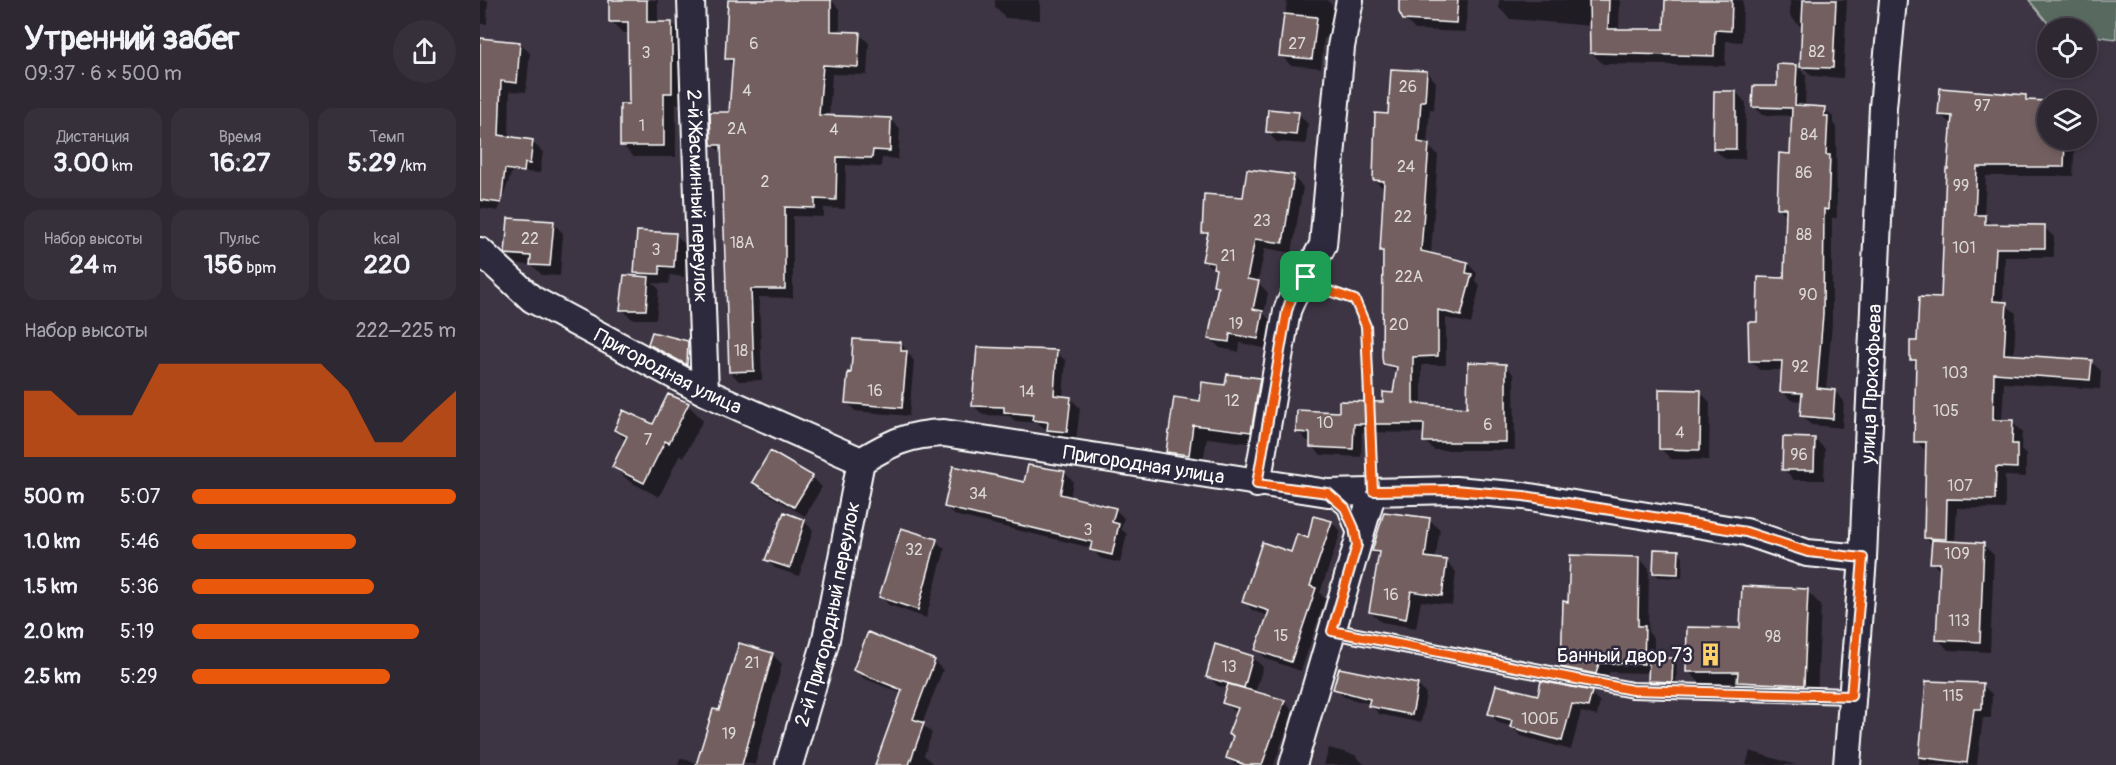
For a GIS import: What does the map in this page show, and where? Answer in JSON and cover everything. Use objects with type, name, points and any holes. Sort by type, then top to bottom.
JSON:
[{"type":"street","name":"2-й Жасминный переулок","points":[[691,0],[705,392]]},
{"type":"street","points":[[1257,484],[1287,311],[1291,299],[1323,245],[1341,47],[1350,0]]},
{"type":"street","name":"улица Прокофьева","points":[[1847,765],[1863,558],[1883,107],[1893,0]]},
{"type":"street","name":"Пригородная улица","points":[[480,251],[532,299],[705,392],[861,460],[894,441],[918,434],[944,433],[1257,484],[1328,493],[1455,490],[1524,496],[1746,532],[1808,552],[1863,558]]},
{"type":"street","name":"2-й Пригородный переулок","points":[[789,765],[825,644],[861,460]]},
{"type":"street","points":[[1293,765],[1373,491]]},
{"type":"lane","points":[[1328,493],[1345,508],[1354,528],[1357,545]]},
{"type":"lane","points":[[1332,631],[1632,690],[1851,696]]},
{"type":"path","points":[[1306,277],[1318,287],[1355,300],[1366,326],[1373,491]]},
{"type":"green space","points":[[2029,0],[2116,0],[2116,39],[2097,36],[2097,18],[2044,18]]},
{"type":"building","points":[[609,0],[647,0],[647,22],[672,22],[672,93],[664,93],[664,146],[620,146],[620,104],[629,104],[628,22],[609,22]]},
{"type":"building","points":[[728,0],[831,0],[831,31],[860,32],[858,67],[823,65],[819,115],[891,118],[890,151],[873,150],[872,158],[837,157],[836,200],[815,199],[815,208],[785,207],[785,289],[751,289],[754,371],[729,372],[721,145],[711,145],[710,112],[729,112],[733,59],[725,59]]},
{"type":"building","points":[[1399,0],[1458,0],[1456,23],[1403,20],[1399,12]]},
{"type":"building","points":[[1589,0],[1609,0],[1608,29],[1664,29],[1665,0],[1732,0],[1731,31],[1715,30],[1714,56],[1590,53]]},
{"type":"building","points":[[1803,0],[1836,0],[1833,68],[1800,67]]},
{"type":"building","points":[[1284,14],[1317,17],[1312,59],[1279,56]]},
{"type":"building","points":[[480,38],[520,42],[517,83],[501,81],[499,135],[533,140],[530,164],[525,163],[524,172],[505,169],[501,203],[480,200]]},
{"type":"building","points":[[1777,64],[1797,65],[1795,105],[1825,107],[1824,116],[1828,116],[1826,155],[1830,155],[1828,210],[1824,209],[1823,314],[1817,388],[1835,390],[1833,419],[1800,416],[1802,393],[1780,392],[1782,361],[1749,361],[1748,322],[1757,322],[1758,277],[1784,278],[1786,208],[1777,208],[1779,153],[1790,154],[1792,108],[1752,107],[1753,86],[1777,86]]},
{"type":"building","points":[[1391,69],[1427,71],[1425,101],[1421,101],[1418,142],[1429,144],[1421,251],[1468,262],[1466,273],[1472,274],[1461,316],[1438,310],[1438,356],[1413,357],[1413,403],[1467,408],[1468,362],[1506,364],[1506,442],[1423,442],[1424,424],[1354,424],[1353,449],[1310,447],[1310,433],[1296,432],[1297,410],[1339,412],[1339,401],[1383,402],[1383,392],[1393,393],[1397,367],[1383,364],[1382,357],[1383,251],[1380,251],[1384,181],[1373,180],[1375,113],[1388,114]]},
{"type":"building","points":[[1940,88],[2026,95],[2026,100],[2037,100],[2037,150],[2065,150],[2064,167],[1977,167],[1975,215],[1985,215],[1985,224],[2045,225],[2045,248],[1996,248],[1993,301],[2007,302],[2004,354],[2092,360],[2090,380],[1994,373],[1993,420],[2013,420],[2012,444],[2017,444],[2017,468],[1996,467],[1995,500],[1947,499],[1946,539],[1924,538],[1926,442],[1914,442],[1916,360],[1910,360],[1910,341],[1917,341],[1919,297],[1941,298],[1946,169],[1948,169],[1952,116],[1938,115]]},
{"type":"building","points":[[1714,91],[1736,91],[1736,149],[1713,149]]},
{"type":"building","points":[[1268,109],[1299,112],[1296,135],[1266,132]]},
{"type":"building","points":[[1247,169],[1294,175],[1283,243],[1255,239],[1247,279],[1259,281],[1253,309],[1263,311],[1258,339],[1230,334],[1229,342],[1208,339],[1218,286],[1213,285],[1216,269],[1213,268],[1214,263],[1202,261],[1208,233],[1202,233],[1204,194],[1243,197]]},
{"type":"building","points":[[508,218],[554,221],[550,266],[530,265],[531,256],[505,254]]},
{"type":"building","points":[[637,231],[676,233],[674,267],[660,266],[660,274],[634,273]]},
{"type":"building","points":[[624,275],[649,277],[646,310],[620,310]]},
{"type":"building","points":[[652,332],[688,341],[687,365],[648,344]]},
{"type":"building","points":[[853,339],[901,342],[901,351],[907,351],[902,408],[845,403],[848,372],[851,373]]},
{"type":"building","points":[[977,347],[1057,350],[1054,395],[1071,397],[1067,432],[1047,430],[1048,422],[1032,420],[1033,415],[1004,412],[1004,407],[972,406]]},
{"type":"building","points":[[1227,374],[1260,378],[1251,432],[1193,425],[1189,455],[1166,452],[1174,397],[1200,401],[1202,382],[1225,385]]},
{"type":"building","points":[[1659,389],[1701,390],[1700,450],[1659,449]]},
{"type":"building","points":[[668,394],[689,403],[669,443],[665,441],[644,483],[612,467],[627,436],[614,430],[623,410],[653,424]]},
{"type":"building","points":[[1783,437],[1815,438],[1814,470],[1782,470]]},
{"type":"building","points":[[770,451],[813,476],[794,507],[752,482]]},
{"type":"building","points":[[1028,465],[1065,471],[1060,494],[1116,508],[1112,522],[1119,524],[1112,555],[1090,550],[1092,542],[944,507],[953,466],[1024,482]]},
{"type":"building","points":[[784,512],[805,520],[790,568],[765,560]]},
{"type":"building","points":[[1384,512],[1430,518],[1425,557],[1447,560],[1442,596],[1411,591],[1406,619],[1369,612],[1379,552],[1372,551]]},
{"type":"building","points":[[1313,516],[1332,521],[1310,586],[1316,588],[1291,662],[1255,650],[1269,611],[1242,602],[1262,542],[1291,552],[1297,534],[1308,538]]},
{"type":"building","points":[[901,528],[937,539],[918,610],[879,597]]},
{"type":"building","points":[[1932,540],[1984,543],[1980,642],[1936,640],[1940,563],[1930,563]]},
{"type":"building","points":[[1654,549],[1679,550],[1678,574],[1653,573]]},
{"type":"building","points":[[1570,555],[1639,557],[1638,626],[1645,626],[1644,664],[1599,663],[1596,674],[1561,667],[1563,601],[1568,602]]},
{"type":"building","points":[[1742,586],[1808,589],[1804,685],[1737,682],[1738,672],[1686,672],[1687,627],[1740,628]]},
{"type":"building","points":[[868,632],[935,660],[913,719],[924,723],[909,765],[875,765],[902,690],[853,670]]},
{"type":"building","points":[[739,643],[773,653],[742,765],[696,765],[713,709],[719,710]]},
{"type":"building","points":[[1215,644],[1253,656],[1244,688],[1206,677]]},
{"type":"building","points":[[1649,658],[1673,658],[1672,682],[1648,681]]},
{"type":"building","points":[[1339,668],[1418,684],[1412,715],[1368,706],[1370,699],[1333,689]]},
{"type":"building","points":[[1541,681],[1592,691],[1588,707],[1572,704],[1562,741],[1510,727],[1512,720],[1488,714],[1496,685],[1538,695]]},
{"type":"building","points":[[1926,681],[1983,683],[1982,709],[1974,709],[1967,763],[1919,757]]},
{"type":"building","points":[[1228,684],[1285,700],[1262,765],[1245,765],[1226,758],[1233,736],[1228,734],[1238,708],[1222,703]]},
{"type":"place","name":"Банный двор 73","points":[[1711,655]]},
{"type":"route","points":[[1306,277],[1318,287],[1355,300],[1366,326],[1373,491],[1455,490],[1524,496],[1746,532],[1808,552],[1863,558],[1851,696],[1632,690],[1332,631],[1357,545],[1354,528],[1345,508],[1328,493],[1257,484],[1287,311],[1291,299],[1306,277]]}]
